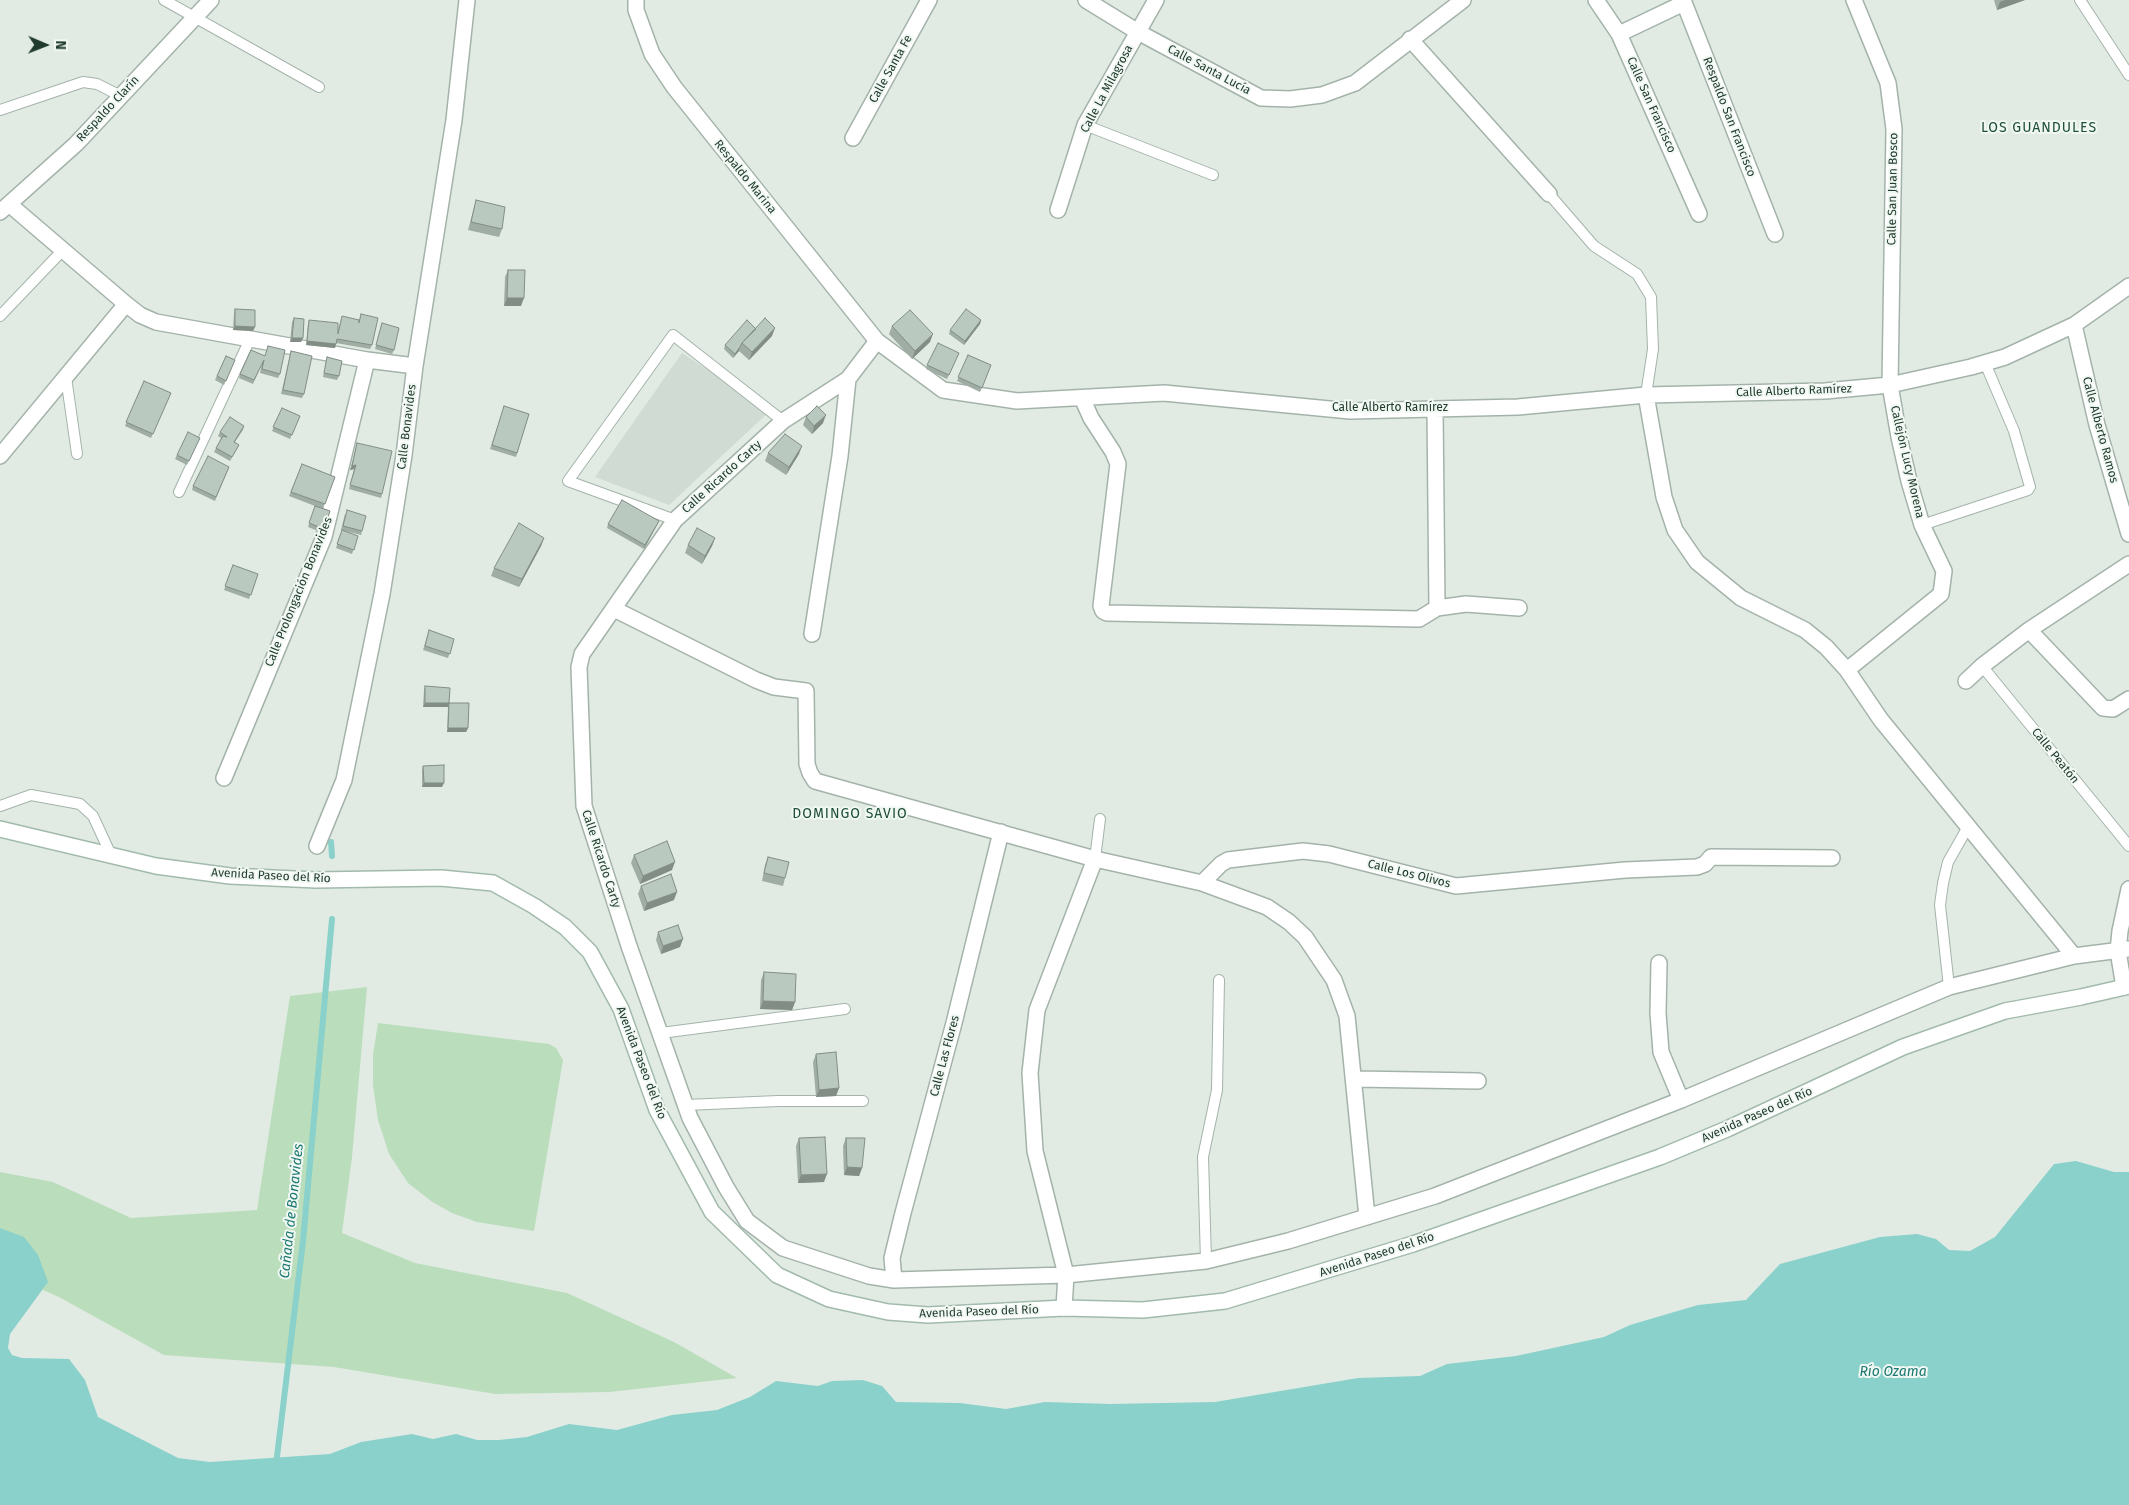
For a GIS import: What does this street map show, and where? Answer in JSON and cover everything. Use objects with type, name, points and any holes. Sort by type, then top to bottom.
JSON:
[{"type":"street","name":"Respaldo Clarín","points":[[3,208],[76,144],[211,0]]},
{"type":"street","name":"Calle Bonavides","points":[[317,846],[344,780],[380,604],[454,120],[467,0]]},
{"type":"street","name":"Respaldo Marina","points":[[636,0],[636,10],[652,54],[674,87],[877,341]]},
{"type":"street","name":"Calle Santa Fe","points":[[853,138],[929,0]]},
{"type":"street","name":"Calle Santa Lucía","points":[[1086,0],[1138,32],[1261,98],[1290,99],[1322,95],[1356,83],[1410,39],[1463,0]]},
{"type":"street","name":"Calle La Milagrosa","points":[[1058,210],[1086,125],[1156,0]]},
{"type":"street","name":"Calle San Francisco","points":[[1596,0],[1619,34],[1699,214]]},
{"type":"street","name":"Calle San Juan Bosco","points":[[1854,0],[1888,83],[1893,123],[1890,385]]},
{"type":"street","points":[[1619,34],[1684,1]]},
{"type":"street","name":"Respaldo San Francisco","points":[[1684,1],[1775,234]]},
{"type":"street","points":[[1410,39],[1549,194]]},
{"type":"street","points":[[3,208],[63,250],[140,315],[156,322],[367,360],[415,366]]},
{"type":"street","name":"Calle Alberto Ramírez","points":[[877,341],[944,390],[1017,401],[1164,393],[1350,411],[1518,407],[1646,395],[1825,391],[1890,385],[1985,363],[2022,350],[2074,325],[2129,286]]},
{"type":"street","points":[[1,452],[126,304]]},
{"type":"street","name":"Calle Alberto Ramos","points":[[2074,325],[2097,426],[2129,534]]},
{"type":"street","name":"Calle Ricardo Carty","points":[[877,341],[848,379],[783,421],[675,520],[582,654],[579,667],[584,806],[629,946],[690,1118],[726,1187],[747,1221],[784,1248],[869,1276],[894,1280]]},
{"type":"street","name":"Calle Prolongación Bonavides","points":[[224,778],[324,537],[367,360]]},
{"type":"street","points":[[812,634],[840,456],[848,379]]},
{"type":"street","name":"Callejón Lucy Morena","points":[[1846,670],[1941,594],[1944,571],[1922,525],[1899,437],[1890,385]]},
{"type":"street","points":[[1646,395],[1664,497],[1675,530],[1696,562],[1741,598],[1806,630],[1826,647],[1846,670],[1880,720],[1969,825],[2074,956]]},
{"type":"street","points":[[1082,398],[1091,418],[1113,452],[1118,464],[1101,606],[1103,611],[1107,613],[1419,618],[1437,608],[1466,604],[1519,608]]},
{"type":"street","points":[[1435,409],[1437,608]]},
{"type":"street","points":[[1966,681],[1982,666],[2029,630],[2129,564]]},
{"type":"street","points":[[614,609],[756,680],[774,687],[806,690],[807,764],[815,781],[1096,859],[1202,882],[1267,907],[1289,922],[1305,937],[1334,980],[1348,1016],[1368,1217]]},
{"type":"street","points":[[2029,630],[2103,708],[2113,709],[2129,699]]},
{"type":"street","name":"Avenida Paseo del Río","points":[[0,829],[156,866],[230,876],[316,880],[441,878],[493,883],[534,906],[565,927],[590,952],[621,1009],[657,1110],[712,1212],[777,1275],[829,1299],[888,1312],[928,1315],[1064,1308],[1143,1310],[1225,1301],[1413,1244],[1660,1157],[1727,1130],[1903,1047],[2005,1010],[2126,987]]},
{"type":"street","name":"Calle Las Flores","points":[[894,1280],[892,1258],[902,1213],[954,1023],[1001,832]]},
{"type":"street","name":"Calle Los Olivos","points":[[1202,882],[1228,860],[1303,851],[1329,854],[1456,886],[1625,870],[1697,867],[1705,864],[1711,858],[1832,858]]},
{"type":"street","points":[[1064,1308],[1066,1275],[1035,1151],[1030,1073],[1037,1010],[1096,859]]},
{"type":"street","points":[[2126,987],[2120,931],[2129,888]]},
{"type":"street","points":[[894,1280],[1066,1275],[1206,1261],[1288,1241],[1435,1196],[1680,1100],[1949,987],[2074,956],[2123,950]]},
{"type":"street","points":[[1659,963],[1658,1013],[1661,1052],[1680,1100]]},
{"type":"street","points":[[1355,1079],[1478,1081]]},
{"type":"lane","points":[[164,0],[319,87]]},
{"type":"lane","points":[[2080,0],[2129,75]]},
{"type":"lane","points":[[0,110],[83,82],[98,84],[121,96]]},
{"type":"lane","points":[[1086,125],[1213,175]]},
{"type":"lane","points":[[1549,194],[1594,246],[1637,274],[1651,297],[1653,349],[1646,395]]},
{"type":"lane","points":[[0,316],[63,250]]},
{"type":"lane","points":[[675,520],[568,481],[673,335],[783,421]]},
{"type":"lane","points":[[179,492],[250,339]]},
{"type":"lane","points":[[1922,525],[2028,490],[2030,487],[2014,431],[1985,363]]},
{"type":"lane","points":[[66,376],[77,454]]},
{"type":"lane","name":"Calle Peatón","points":[[1982,666],[2129,846]]},
{"type":"lane","points":[[0,806],[31,795],[80,804],[93,816],[111,855]]},
{"type":"lane","points":[[1096,859],[1100,819]]},
{"type":"lane","points":[[1949,987],[1940,905],[1948,862],[1969,825]]},
{"type":"lane","points":[[1206,1261],[1204,1157],[1218,1090],[1219,980]]},
{"type":"lane","points":[[661,1033],[845,1009]]},
{"type":"lane","points":[[686,1105],[778,1101],[863,1101]]},
{"type":"shaded area","points":[[682,353],[770,411],[669,505],[595,477]]},
{"type":"green space","points":[[367,987],[352,1157],[342,1233],[415,1263],[567,1293],[674,1342],[737,1378],[609,1392],[495,1394],[334,1367],[164,1355],[59,1297],[0,1271],[0,1172],[53,1182],[131,1218],[257,1210],[290,996]]},
{"type":"green space","points":[[378,1023],[549,1044],[556,1048],[563,1060],[534,1231],[477,1222],[452,1213],[431,1201],[408,1183],[389,1154],[378,1120],[373,1085],[373,1055]]},
{"type":"water","name":"Río Ozama","points":[[2076,1161],[2114,1172],[2129,1172],[2129,1505],[0,1505],[0,1228],[24,1237],[38,1255],[48,1282],[10,1334],[8,1348],[12,1355],[22,1358],[69,1359],[85,1380],[98,1417],[178,1458],[210,1462],[330,1454],[361,1442],[412,1434],[433,1439],[456,1434],[477,1440],[499,1440],[527,1437],[569,1424],[617,1430],[672,1415],[717,1410],[750,1397],[776,1381],[818,1386],[832,1381],[863,1380],[882,1386],[896,1402],[960,1403],[1006,1409],[1045,1402],[1110,1404],[1215,1402],[1358,1378],[1420,1376],[1447,1364],[1516,1356],[1604,1337],[1630,1325],[1698,1305],[1746,1300],[1780,1264],[1880,1237],[1917,1234],[1936,1239],[1949,1250],[1970,1251],[1995,1237],[2054,1164]]},
{"type":"building","points":[[476,200],[505,207],[502,229],[471,222]]},
{"type":"building","points":[[508,270],[525,270],[524,298],[507,298]]},
{"type":"building","points":[[235,309],[255,310],[255,327],[235,326]]},
{"type":"building","points":[[966,309],[981,320],[965,341],[950,330]]},
{"type":"building","points":[[910,310],[933,334],[915,351],[892,326]]},
{"type":"building","points":[[361,314],[378,318],[372,345],[337,339],[336,344],[307,341],[309,320],[338,323],[338,334],[342,316],[359,320],[359,323]]},
{"type":"building","points":[[294,318],[304,319],[303,338],[292,338]]},
{"type":"building","points":[[765,318],[775,328],[752,352],[742,343]]},
{"type":"building","points":[[747,320],[756,329],[742,343],[735,354],[725,345]]},
{"type":"building","points":[[382,323],[399,328],[394,350],[376,345]]},
{"type":"building","points":[[938,343],[959,353],[949,375],[927,365]]},
{"type":"building","points":[[268,346],[285,350],[280,374],[262,369],[264,360],[254,380],[240,374],[251,350],[265,356]]},
{"type":"building","points":[[291,351],[312,356],[304,394],[283,390]]},
{"type":"building","points":[[968,355],[991,365],[982,388],[958,377]]},
{"type":"building","points":[[226,356],[235,360],[226,381],[217,376]]},
{"type":"building","points":[[327,357],[342,361],[339,376],[324,373]]},
{"type":"building","points":[[144,381],[171,393],[153,434],[126,422]]},
{"type":"building","points":[[504,406],[529,414],[517,453],[492,445]]},
{"type":"building","points":[[817,406],[826,415],[814,426],[806,417]]},
{"type":"building","points":[[282,408],[300,416],[292,435],[273,427]]},
{"type":"building","points":[[230,417],[244,426],[234,442],[239,445],[232,457],[216,448],[223,436],[227,437],[220,432]]},
{"type":"building","points":[[188,432],[200,438],[189,461],[177,455]]},
{"type":"building","points":[[785,434],[802,446],[789,467],[768,453]]},
{"type":"building","points":[[357,443],[392,451],[382,494],[350,485],[356,465],[352,466]]},
{"type":"building","points":[[208,456],[229,467],[216,497],[193,486]]},
{"type":"building","points":[[302,464],[335,477],[325,504],[291,492]]},
{"type":"building","points":[[622,500],[659,521],[645,545],[608,524]]},
{"type":"building","points":[[315,506],[330,511],[324,529],[309,523]]},
{"type":"building","points":[[347,510],[366,516],[362,531],[343,526]]},
{"type":"building","points":[[519,523],[544,538],[522,579],[494,568]]},
{"type":"building","points":[[697,528],[715,538],[705,556],[688,545]]},
{"type":"building","points":[[342,530],[358,536],[354,550],[337,544]]},
{"type":"building","points":[[233,565],[258,574],[251,595],[225,586]]},
{"type":"building","points":[[429,630],[454,639],[450,654],[425,646]]},
{"type":"building","points":[[425,686],[450,688],[449,703],[425,703]]},
{"type":"building","points":[[449,703],[469,703],[468,728],[448,728]]},
{"type":"building","points":[[444,765],[444,783],[424,783],[423,766]]},
{"type":"building","points":[[667,841],[675,862],[643,876],[634,855]]},
{"type":"building","points":[[768,857],[789,862],[785,878],[764,873]]},
{"type":"building","points":[[671,874],[677,892],[647,903],[641,886]]},
{"type":"building","points":[[678,925],[683,939],[663,946],[658,932]]},
{"type":"building","points":[[764,972],[796,974],[795,1002],[763,1001]]},
{"type":"building","points":[[836,1052],[839,1088],[819,1090],[816,1054]]},
{"type":"building","points":[[825,1137],[827,1174],[801,1175],[799,1138]]},
{"type":"building","points":[[846,1138],[865,1138],[862,1168],[847,1167]]},
{"type":"waterway","name":"Cañada de Bonavides","points":[[331,842],[332,856]]},
{"type":"waterway","name":"Cañada de Bonavides","points":[[276,1465],[303,1241],[332,919]]},
{"type":"district","name":"LOS GUANDULES","points":[[2039,128]]},
{"type":"district","name":"DOMINGO SAVIO","points":[[850,814]]}]
